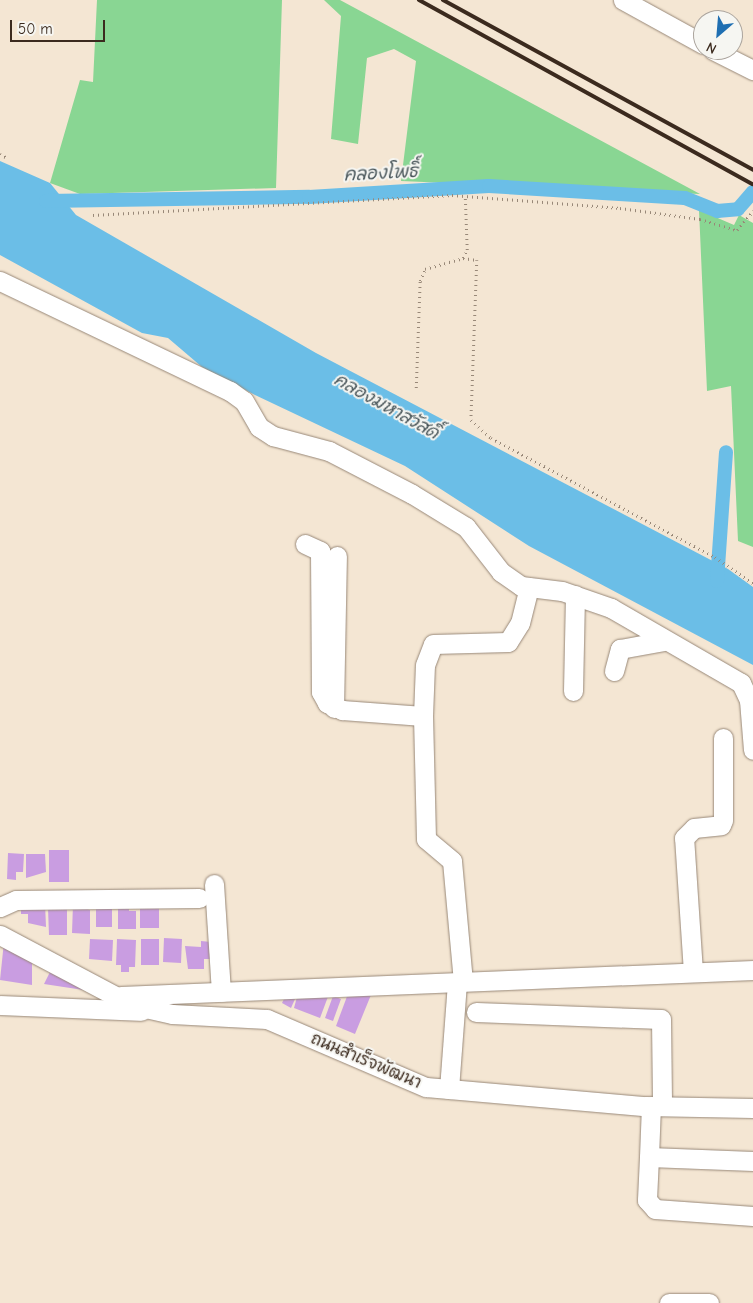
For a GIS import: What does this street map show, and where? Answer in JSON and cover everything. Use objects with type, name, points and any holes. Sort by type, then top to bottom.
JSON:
[{"type":"street","points":[[623,0],[693,38]]},
{"type":"street","points":[[733,60],[753,70]]},
{"type":"street","points":[[0,280],[230,392],[244,401],[259,428],[273,436],[329,451],[412,494],[466,527],[501,572],[529,587],[575,595],[611,608],[745,688],[753,750]]},
{"type":"street","points":[[305,544],[320,551],[321,692],[334,708],[424,716]]},
{"type":"street","points":[[334,708],[337,556]]},
{"type":"street","points":[[449,1089],[460,982],[452,861],[426,839],[425,665],[433,644],[508,642],[520,623],[529,587]]},
{"type":"street","points":[[573,691],[575,595]]},
{"type":"street","points":[[614,671],[620,649],[664,641]]},
{"type":"street","points":[[693,972],[684,838],[694,828],[721,825],[723,820],[723,738]]},
{"type":"street","points":[[214,884],[221,992]]},
{"type":"street","points":[[0,908],[16,900],[199,898]]},
{"type":"street","name":"ถนนสำเร็จพัฒนา","points":[[0,935],[117,996],[151,1011],[267,1019],[426,1087],[656,1106],[753,1108]]},
{"type":"street","points":[[117,996],[753,970]]},
{"type":"street","points":[[0,1005],[151,1011]]},
{"type":"street","points":[[476,1012],[661,1018],[656,1106],[648,1157],[647,1200],[655,1209],[753,1216]]},
{"type":"street","points":[[648,1157],[753,1161]]},
{"type":"street","points":[[669,1303],[708,1303]]},
{"type":"path","points":[[0,154],[8,158]]},
{"type":"path","points":[[463,258],[465,196]]},
{"type":"path","points":[[93,215],[465,196],[620,208],[700,219],[737,230],[753,211]]},
{"type":"path","points":[[416,388],[420,281],[425,269],[436,262],[463,258],[477,260],[471,420],[491,438],[715,557],[753,582]]},
{"type":"green space","points":[[97,0],[282,0],[276,188],[80,194],[50,183],[80,80],[93,82]]},
{"type":"green space","points":[[324,0],[340,0],[700,194],[401,181],[416,61],[394,49],[367,58],[358,144],[331,139],[341,16]]},
{"type":"green space","points":[[699,210],[734,225],[739,215],[753,223],[753,547],[738,541],[731,386],[707,391]]},
{"type":"water","name":"คลองมหาสวัสดิ์","points":[[0,161],[50,183],[76,215],[316,353],[728,569],[753,587],[753,665],[529,546],[405,466],[255,395],[202,367],[168,338],[142,333],[0,255]]},
{"type":"building","points":[[49,850],[69,850],[69,882],[49,882]]},
{"type":"building","points":[[8,853],[24,854],[23,872],[16,872],[16,880],[7,879]]},
{"type":"building","points":[[26,854],[45,854],[46,872],[26,878]]},
{"type":"building","points":[[21,903],[45,903],[46,927],[28,923],[28,914],[21,914]]},
{"type":"building","points":[[96,903],[112,907],[112,927],[96,927]]},
{"type":"building","points":[[118,903],[129,903],[129,911],[136,911],[136,929],[118,929]]},
{"type":"building","points":[[73,904],[90,910],[90,934],[72,933]]},
{"type":"building","points":[[67,907],[67,935],[49,935],[48,908]]},
{"type":"building","points":[[140,908],[159,908],[159,928],[140,928]]},
{"type":"building","points":[[164,938],[182,939],[181,963],[163,962]]},
{"type":"building","points":[[90,939],[113,940],[112,961],[89,959]]},
{"type":"building","points":[[117,939],[136,940],[135,967],[129,967],[129,972],[121,972],[121,965],[116,965]]},
{"type":"building","points":[[141,939],[159,939],[159,965],[141,965]]},
{"type":"building","points":[[201,941],[211,942],[211,959],[204,959],[204,969],[188,969],[185,946],[201,947]]},
{"type":"building","points":[[4,942],[32,954],[32,985],[0,980]]},
{"type":"building","points":[[53,966],[90,991],[44,984]]},
{"type":"building","points":[[373,990],[355,1034],[336,1026],[349,991]]},
{"type":"building","points":[[329,994],[320,1018],[294,1008],[297,997]]},
{"type":"building","points":[[286,995],[295,999],[291,1008],[282,1003]]},
{"type":"building","points":[[333,996],[341,999],[333,1021],[325,1018]]},
{"type":"waterway","name":"คลองโพธิ์","points":[[46,201],[309,197],[489,186],[685,198],[717,211],[738,209],[753,192]]},
{"type":"waterway","points":[[717,581],[726,452]]},
{"type":"railway","points":[[419,0],[753,184]]},
{"type":"railway","points":[[443,0],[753,170]]}]
